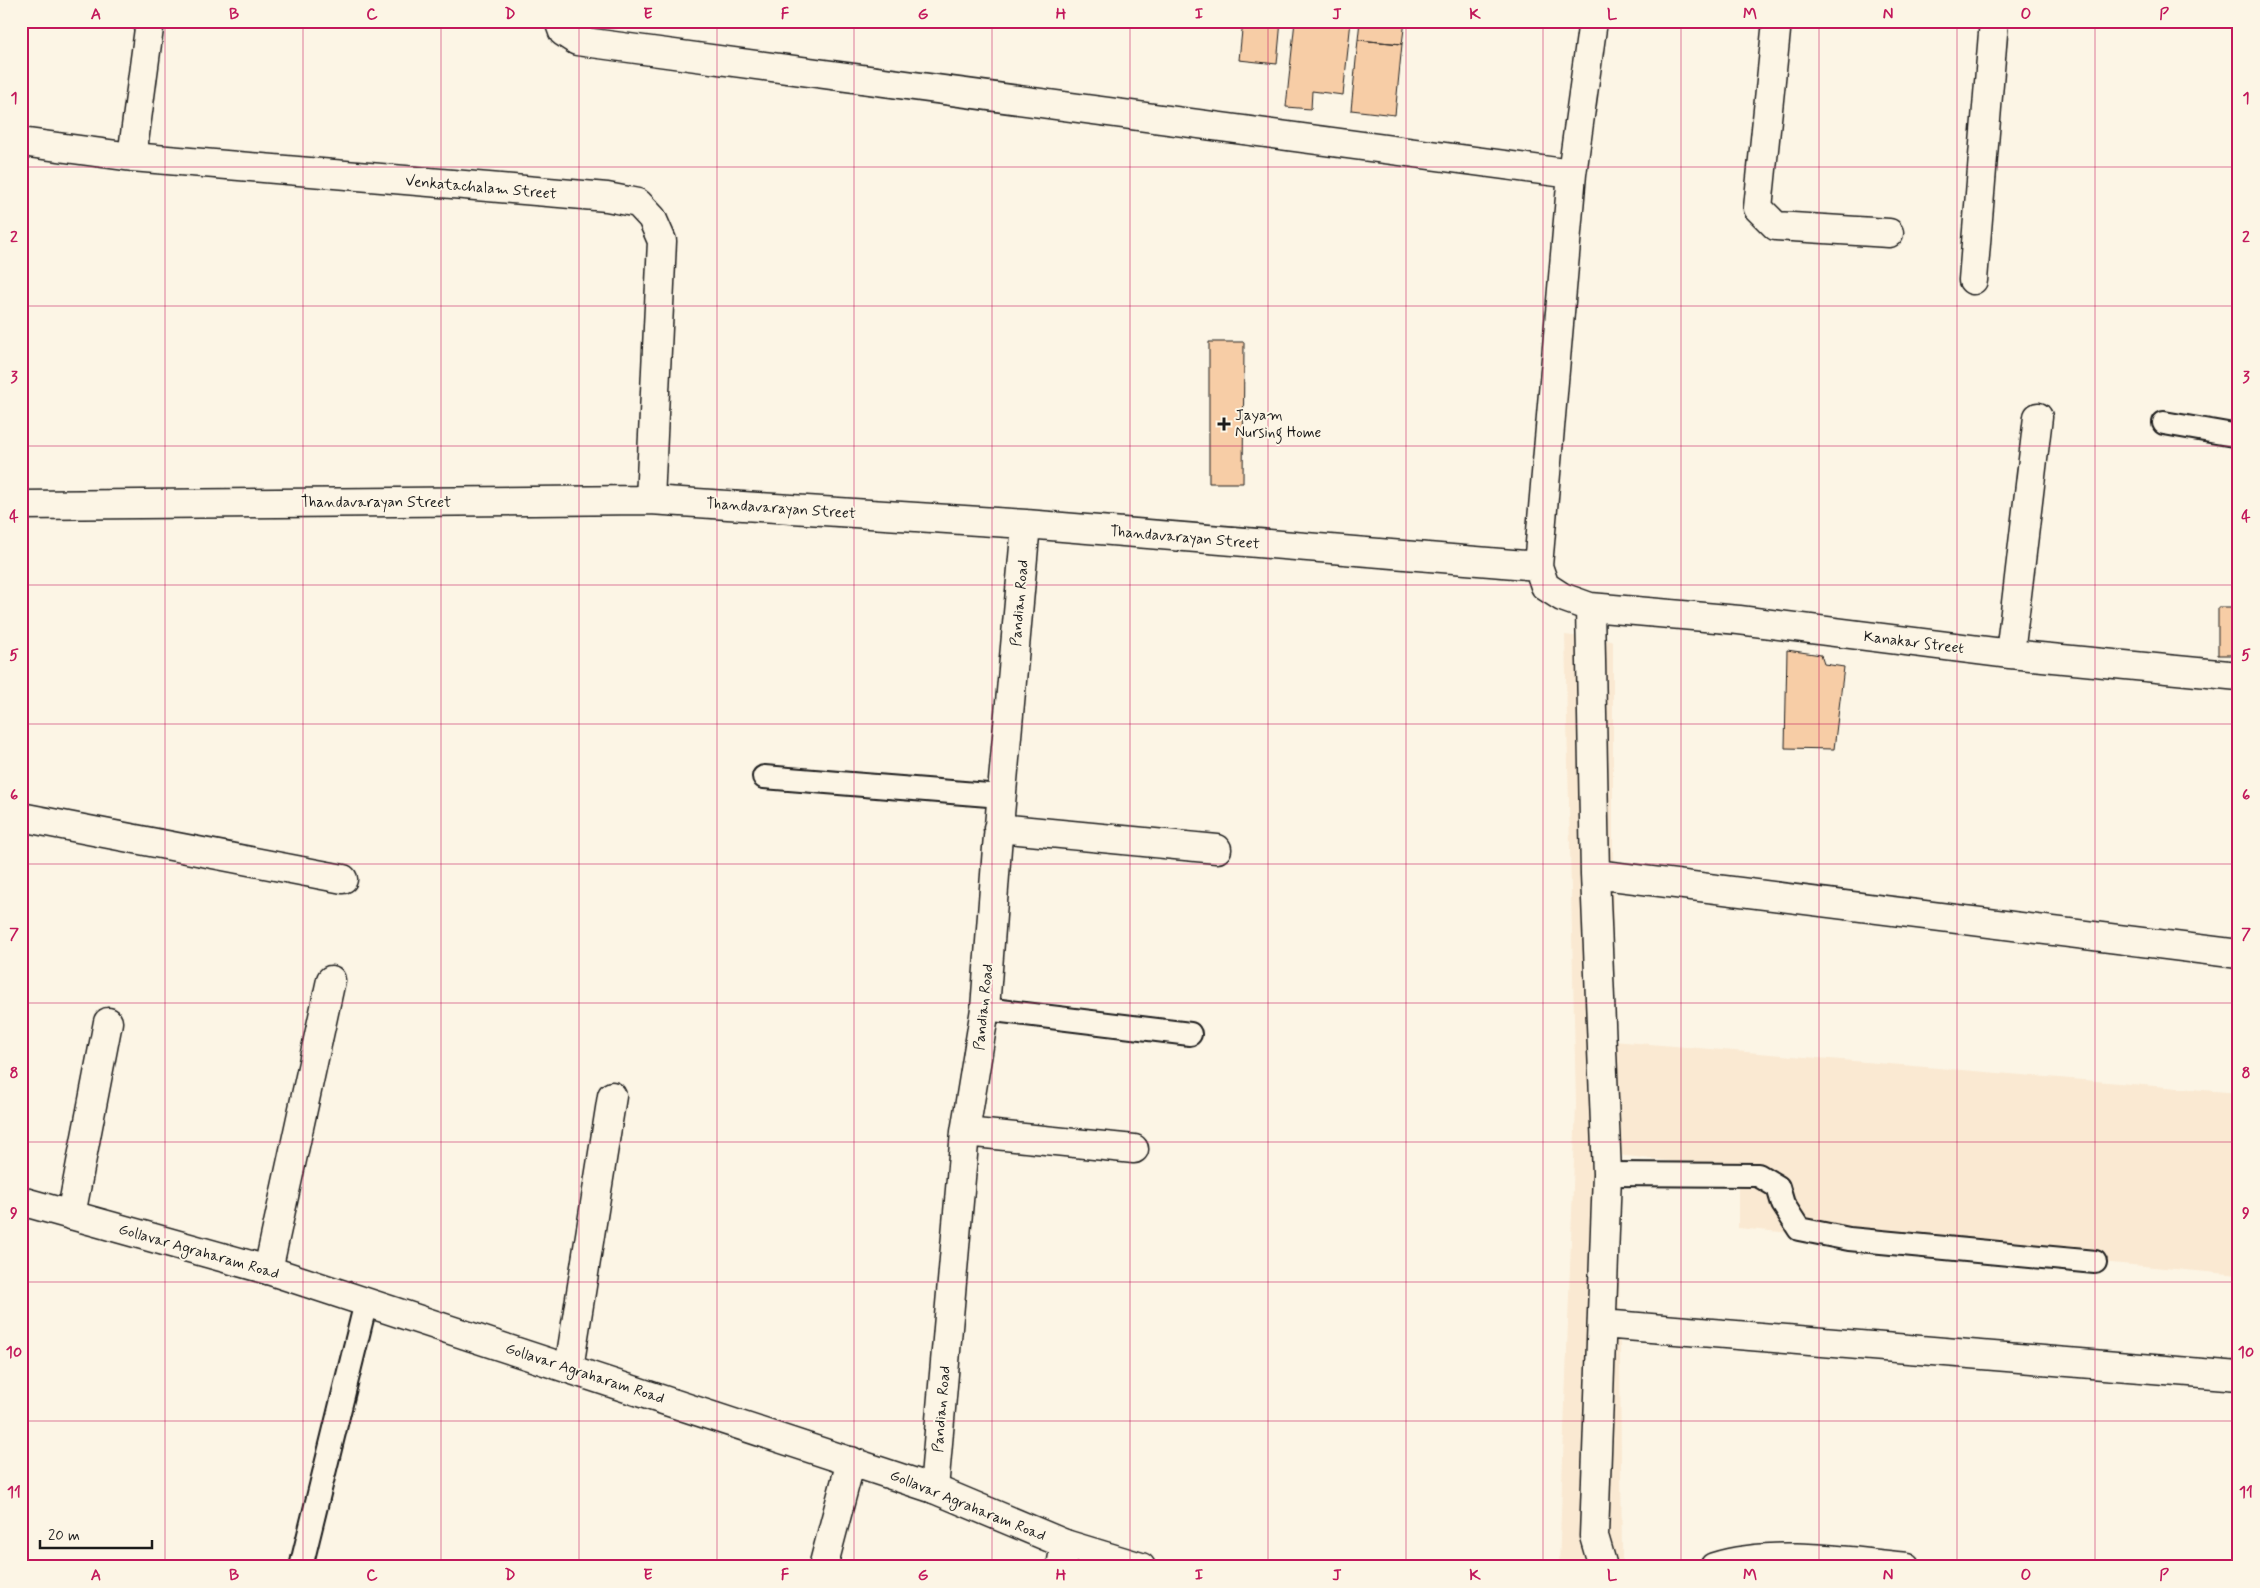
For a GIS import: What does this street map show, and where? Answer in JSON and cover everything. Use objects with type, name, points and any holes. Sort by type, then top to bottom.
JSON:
[{"type":"street","points":[[132,157],[150,21]]},
{"type":"street","points":[[559,21],[562,32],[577,41],[1572,174]]},
{"type":"street","points":[[1538,566],[1572,174],[1593,21]]},
{"type":"street","points":[[1777,21],[1758,208],[1776,226],[1889,233]]},
{"type":"street","points":[[1973,280],[1994,21]]},
{"type":"street","name":"Venkatachalam Street","points":[[21,142],[132,157],[607,197],[638,204],[652,218],[662,241],[650,500]]},
{"type":"street","points":[[2010,654],[2038,417]]},
{"type":"street","name":"Thandavarayan Street","points":[[21,505],[650,500],[1026,524],[1538,566]]},
{"type":"street","name":"Pandian Road","points":[[934,1488],[965,1132],[985,1010],[998,828],[1026,524]]},
{"type":"street","name":"Kanakar Street","points":[[1538,566],[1545,586],[1562,596],[1590,607],[1739,620],[2010,654],[2239,676]]},
{"type":"street","points":[[1590,607],[1595,874],[1607,1174],[1594,1536],[1603,1567]]},
{"type":"street","points":[[21,817],[343,879]]},
{"type":"street","points":[[998,828],[1217,849]]},
{"type":"street","points":[[1595,874],[2239,954]]},
{"type":"street","points":[[268,1270],[331,980]]},
{"type":"street","points":[[71,1215],[108,1022]]},
{"type":"street","points":[[569,1368],[612,1096]]},
{"type":"street","points":[[965,1132],[1134,1149]]},
{"type":"street","name":"Gollavar Agraharam Road","points":[[21,1201],[268,1270],[934,1488],[1063,1556],[1141,1567]]},
{"type":"street","points":[[1602,1324],[2239,1376]]},
{"type":"street","points":[[823,1567],[851,1461]]},
{"type":"street","points":[[1714,1567],[1732,1561],[1813,1557],[1906,1567]]},
{"type":"lane","points":[[2164,423],[2239,436]]},
{"type":"lane","points":[[764,777],[1001,796]]},
{"type":"lane","points":[[985,1010],[1190,1034]]},
{"type":"lane","points":[[1607,1174],[1758,1175],[1778,1187],[1783,1204],[1799,1230],[1849,1239],[2094,1262]]},
{"type":"lane","points":[[301,1567],[366,1302]]},
{"type":"shaded area","points":[[1565,635],[1613,641],[1613,1041],[2239,1093],[2239,1275],[1738,1228],[1738,1169],[1618,1155],[1622,1563],[1579,1567],[1559,1567],[1576,1104]]},
{"type":"building","points":[[1243,21],[1281,21],[1277,64],[1239,60]]},
{"type":"building","points":[[1295,21],[1351,21],[1343,95],[1312,91],[1311,109],[1286,107]]},
{"type":"building","points":[[1360,21],[1405,21],[1402,44],[1358,40]]},
{"type":"building","points":[[1358,40],[1402,44],[1395,115],[1351,110]]},
{"type":"building","points":[[1209,342],[1244,342],[1243,483],[1209,483]]},
{"type":"building","points":[[2218,607],[2239,607],[2239,655],[2218,655]]},
{"type":"building","points":[[1787,650],[1821,655],[1824,664],[1844,667],[1834,749],[1785,748]]},
{"type":"place","name":"Jayam Nursing Home","points":[[1224,424]]}]
